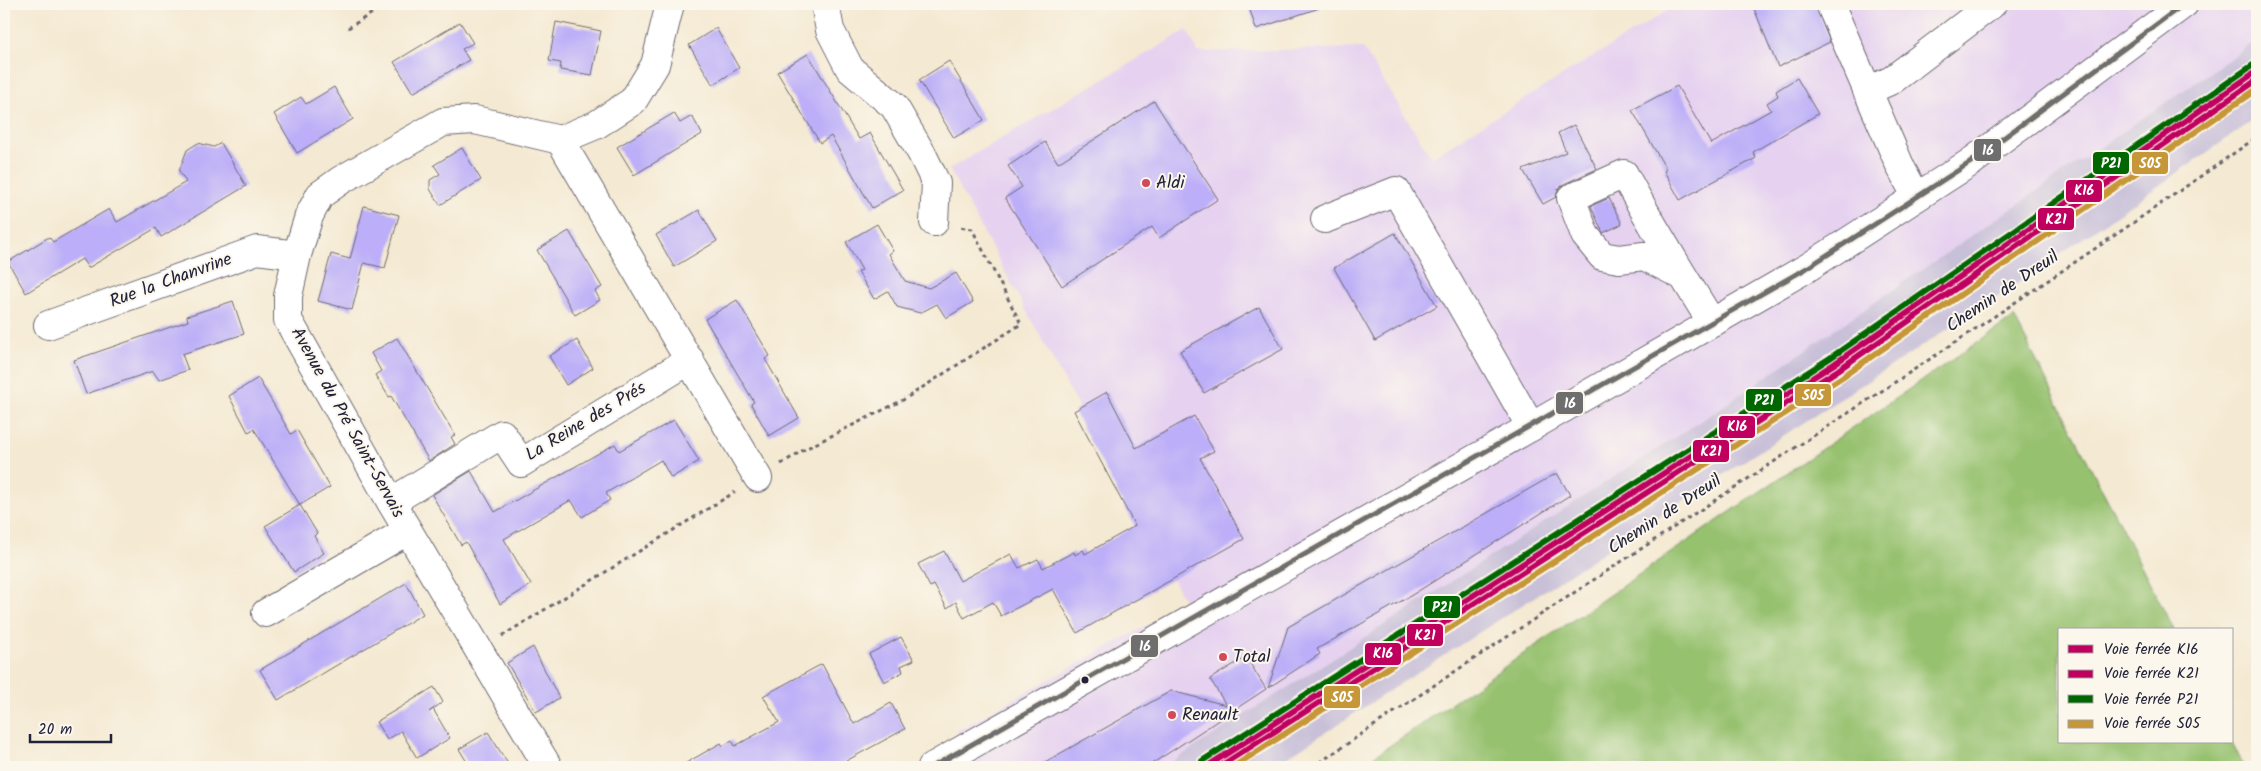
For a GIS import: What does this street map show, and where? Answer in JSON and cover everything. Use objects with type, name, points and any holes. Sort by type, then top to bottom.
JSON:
[{"type":"street","points":[[670,4],[655,66],[633,101],[596,125],[560,140],[758,478]]},
{"type":"street","points":[[825,4],[830,30],[850,69],[894,106],[929,168],[936,183],[934,222]]},
{"type":"street","points":[[1830,4],[1867,91],[1908,201]]},
{"type":"street","points":[[1867,91],[1892,80],[1992,4]]},
{"type":"street","points":[[932,767],[1712,324],[1807,268],[1971,162],[2184,4]]},
{"type":"street","name":"Avenue du Pré Saint-Servais","points":[[548,767],[407,531],[288,320],[288,296],[309,216],[320,195],[341,180],[443,122],[475,120],[560,140]]},
{"type":"street","points":[[1325,219],[1396,191],[1531,427]]},
{"type":"street","name":"Rue la Chanvrine","points":[[48,325],[257,250],[297,256]]},
{"type":"street","points":[[1683,276],[1712,324]]},
{"type":"street","name":"La Reine des Prés","points":[[391,502],[502,434],[521,463],[690,360]]},
{"type":"street","points":[[266,613],[407,531]]},
{"type":"path","points":[[348,28],[387,4]]},
{"type":"path","name":"Chemin de Dreuil","points":[[1313,767],[1559,600],[1907,373],[2257,137]]},
{"type":"path","points":[[479,650],[804,449],[903,400],[1021,324],[972,229],[934,222]]},
{"type":"shaded area","points":[[1678,4],[2257,4],[2257,40],[1713,413],[1164,767],[975,767],[956,731],[1186,604],[949,169],[1187,30],[1198,52],[1363,48],[1431,157]]},
{"type":"shaded area","points":[[2257,40],[2257,118],[1999,296],[1272,767],[1164,767],[1713,413]]},
{"type":"green space","points":[[2014,317],[2173,628],[2058,628],[2058,744],[2233,744],[2244,767],[1379,767],[1372,758]]},
{"type":"building","points":[[1248,4],[1318,4],[1319,8],[1256,29]]},
{"type":"building","points":[[1752,4],[1815,4],[1830,42],[1778,67]]},
{"type":"building","points":[[460,22],[473,43],[462,49],[469,60],[413,93],[394,62]]},
{"type":"building","points":[[556,22],[601,31],[592,75],[560,70],[561,63],[549,61]]},
{"type":"building","points":[[716,28],[739,68],[713,85],[689,45]]},
{"type":"building","points":[[808,54],[859,139],[870,133],[903,190],[872,208],[831,136],[820,143],[777,72]]},
{"type":"building","points":[[949,61],[984,120],[954,138],[919,80]]},
{"type":"building","points":[[1797,78],[1818,114],[1753,152],[1756,158],[1680,200],[1664,171],[1666,169],[1632,110],[1677,86],[1711,144],[1771,110],[1767,103],[1778,96],[1776,91]]},
{"type":"building","points":[[334,87],[353,119],[297,153],[274,114],[301,97],[306,104]]},
{"type":"building","points":[[1154,101],[1218,199],[1159,238],[1152,227],[1062,286],[1005,198],[1022,187],[1008,166],[1045,142],[1058,163]]},
{"type":"building","points":[[674,113],[680,123],[692,116],[702,134],[634,175],[617,147]]},
{"type":"building","points":[[1574,125],[1597,169],[1564,184],[1558,189],[1556,197],[1543,204],[1523,170],[1566,152],[1558,133]]},
{"type":"building","points":[[198,143],[214,147],[221,143],[246,186],[161,237],[156,228],[88,268],[82,259],[26,293],[8,262],[49,237],[53,242],[109,209],[117,222],[186,182],[179,171],[187,150]]},
{"type":"building","points":[[462,148],[481,180],[440,205],[430,189],[430,180],[440,174],[434,165]]},
{"type":"building","points":[[1609,198],[1622,224],[1603,233],[1591,206]]},
{"type":"building","points":[[364,206],[399,215],[385,268],[364,263],[352,310],[318,301],[331,254],[350,259]]},
{"type":"building","points":[[699,210],[717,241],[674,267],[656,235]]},
{"type":"building","points":[[877,224],[893,251],[889,254],[905,281],[929,288],[956,273],[973,302],[946,318],[937,304],[920,313],[897,307],[888,291],[874,299],[858,272],[862,270],[846,242]]},
{"type":"building","points":[[569,231],[602,287],[595,291],[600,300],[575,315],[537,250]]},
{"type":"building","points":[[1395,233],[1437,306],[1375,341],[1334,268]]},
{"type":"building","points":[[737,300],[770,356],[765,359],[799,418],[769,436],[751,404],[754,402],[705,319]]},
{"type":"building","points":[[233,301],[244,334],[182,354],[188,370],[159,380],[153,371],[86,394],[74,360],[188,321],[187,316]]},
{"type":"building","points":[[1259,307],[1283,349],[1204,393],[1180,351]]},
{"type":"building","points":[[397,338],[455,435],[451,437],[455,444],[429,461],[391,396],[389,397],[375,375],[381,371],[371,353]]},
{"type":"building","points":[[577,340],[593,368],[566,385],[549,356]]},
{"type":"building","points":[[258,378],[291,434],[297,430],[330,487],[300,505],[254,429],[248,432],[229,396]]},
{"type":"building","points":[[1107,392],[1136,448],[1194,416],[1214,451],[1200,458],[1244,539],[1077,633],[1053,589],[1001,616],[993,602],[964,618],[956,602],[947,608],[934,585],[930,587],[918,564],[944,551],[960,581],[1011,554],[1019,568],[1038,559],[1043,568],[1074,552],[1075,555],[1083,550],[1085,554],[1135,526],[1074,411]]},
{"type":"building","points":[[674,420],[699,461],[671,478],[661,460],[606,493],[610,500],[582,517],[571,500],[504,539],[531,585],[500,604],[466,542],[461,545],[432,495],[471,471],[495,512],[615,444],[619,451]]},
{"type":"building","points":[[1557,473],[1570,495],[1412,595],[1317,649],[1320,654],[1268,688],[1288,627]]},
{"type":"building","points":[[300,505],[317,533],[314,536],[324,553],[294,572],[265,526]]},
{"type":"building","points":[[406,583],[423,614],[278,700],[260,670]]},
{"type":"building","points":[[901,637],[914,660],[901,666],[903,672],[884,682],[869,654]]},
{"type":"building","points":[[533,647],[559,698],[536,712],[507,663]]},
{"type":"building","points":[[1246,657],[1266,689],[1147,767],[1036,767],[1171,691],[1226,705],[1210,679]]},
{"type":"building","points":[[822,664],[854,724],[891,703],[905,729],[835,767],[679,767],[721,743],[723,746],[732,740],[735,746],[779,722],[763,696]]},
{"type":"building","points":[[434,687],[443,702],[433,709],[450,738],[417,758],[401,731],[387,740],[376,722]]},
{"type":"building","points":[[488,732],[510,767],[470,767],[459,749]]},
{"type":"rail line","name":"P21","points":[[1202,761],[1830,358],[2253,65]]},
{"type":"rail line","name":"K16","points":[[1206,767],[1834,364],[2257,71]]},
{"type":"rail line","name":"K21","points":[[1219,767],[1838,370],[2257,80]]},
{"type":"rail line","name":"S05","points":[[1233,767],[1842,377],[2257,89]]},
{"type":"transit line","name":"16","points":[[932,767],[1807,268],[1971,162],[2184,4]]},
{"type":"place","name":"Aldi","points":[[1146,183]]},
{"type":"place","name":"Total","points":[[1223,657]]},
{"type":"place","name":"Renault","points":[[1172,715]]}]
